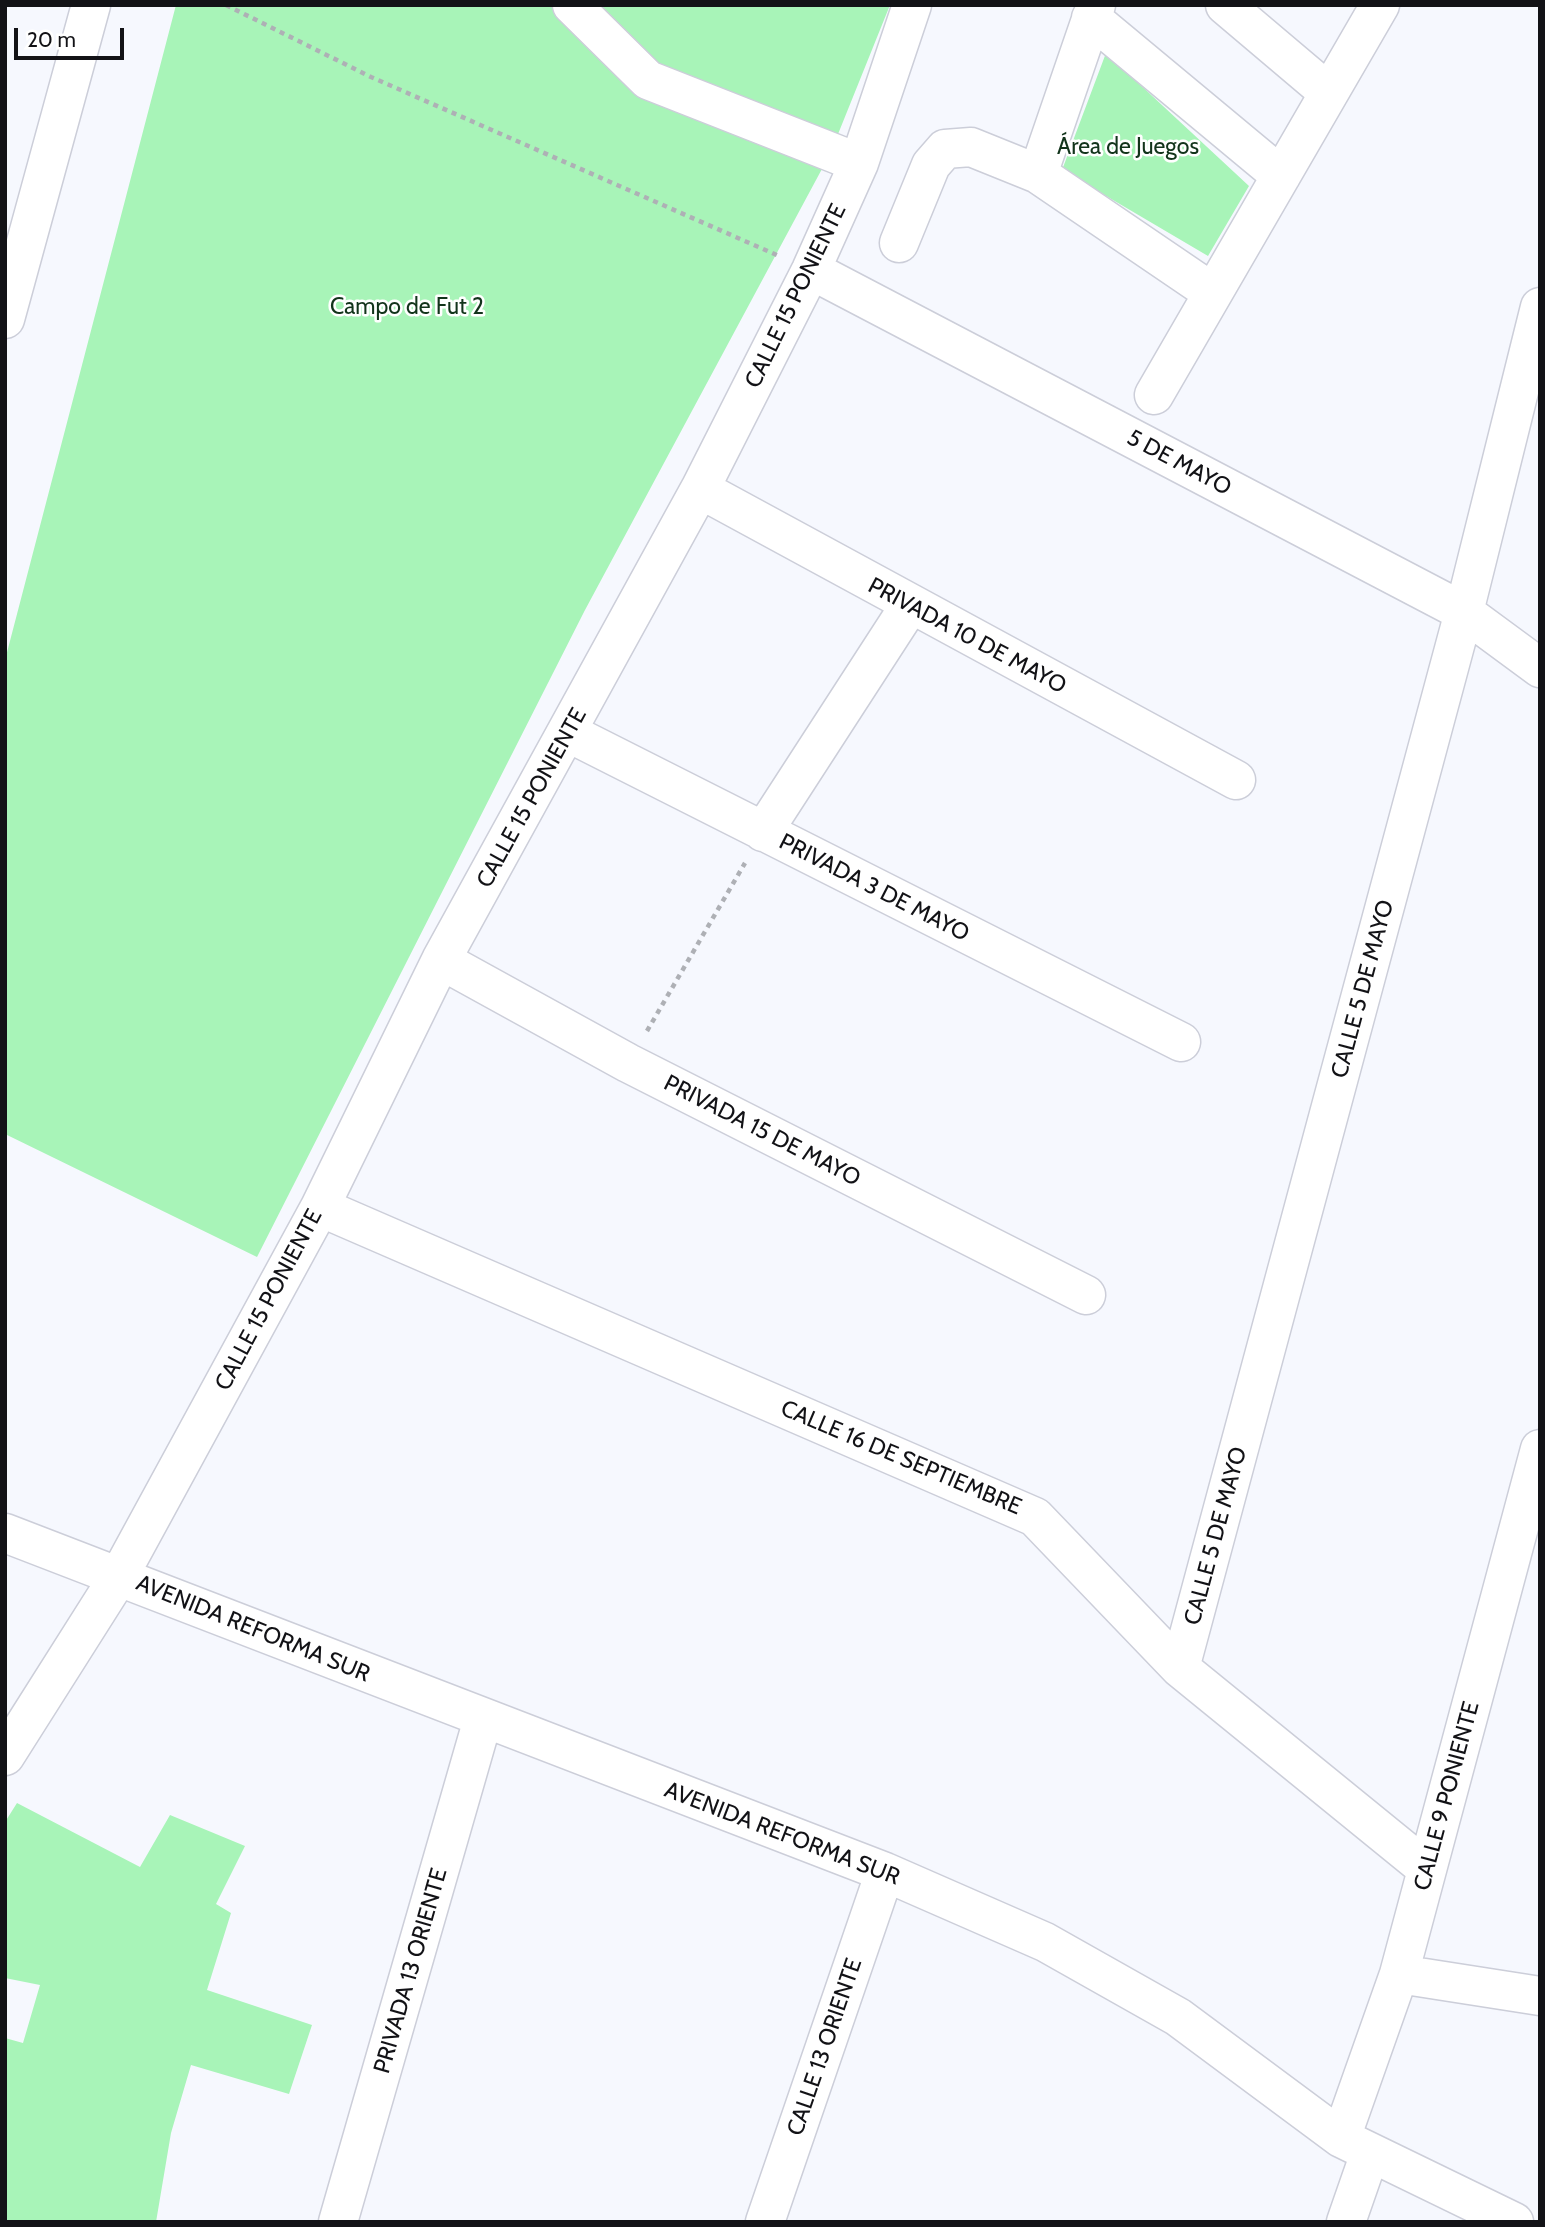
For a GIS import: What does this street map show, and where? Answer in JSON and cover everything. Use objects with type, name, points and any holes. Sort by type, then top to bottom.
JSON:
[{"type":"street","points":[[5,318],[92,5]]},
{"type":"street","points":[[572,5],[648,80],[859,163]]},
{"type":"street","name":"CALLE 15 PONIENTE","points":[[5,1756],[120,1576],[320,1207],[441,960],[569,733],[700,489],[811,270],[859,163],[912,5]]},
{"type":"street","points":[[1225,5],[1329,93]]},
{"type":"street","points":[[1154,395],[1378,6]]},
{"type":"street","points":[[1038,174],[1093,11],[1281,176]]},
{"type":"street","points":[[899,243],[931,165],[946,149],[971,147],[1038,174],[1213,293]]},
{"type":"street","name":"5 DE MAYO","points":[[811,270],[1464,612],[1540,668]]},
{"type":"street","name":"CALLE 5 DE MAYO","points":[[1180,1668],[1464,612],[1540,307]]},
{"type":"street","name":"PRIVADA 10 DE MAYO","points":[[700,489],[1236,780]]},
{"type":"street","points":[[763,832],[910,605]]},
{"type":"street","name":"PRIVADA 3 DE MAYO","points":[[569,733],[1181,1042]]},
{"type":"street","name":"PRIVADA 15 DE MAYO","points":[[441,960],[628,1063],[1086,1294]]},
{"type":"street","name":"CALLE 16 DE SEPTIEMBRE","points":[[320,1207],[1035,1517],[1180,1668],[1427,1869]]},
{"type":"street","name":"CALLE 9 PONIENTE","points":[[1346,2222],[1356,2146],[1399,1974],[1540,1449]]},
{"type":"street","name":"AVENIDA REFORMA SUR","points":[[5,1534],[120,1576],[483,1720],[885,1872],[1045,1942],[1178,2017],[1356,2146],[1514,2222]]},
{"type":"street","name":"PRIVADA 13 ORIENTE","points":[[338,2222],[483,1720]]},
{"type":"street","name":"CALLE 13 ORIENTE","points":[[765,2222],[885,1872]]},
{"type":"street","points":[[1399,1974],[1540,1996]]},
{"type":"path","points":[[226,5],[371,77],[811,270]]},
{"type":"path","points":[[628,1063],[763,832]]},
{"type":"green space","name":"Campo de Fut 2","points":[[176,5],[890,5],[830,154],[585,610],[257,1257],[5,1134],[5,660]]},
{"type":"green space","name":"Área de Juegos","points":[[1106,53],[1249,186],[1208,256],[1062,170]]},
{"type":"green space","points":[[17,1803],[140,1867],[170,1815],[245,1846],[216,1904],[231,1913],[207,1990],[312,2025],[289,2094],[191,2065],[171,2133],[156,2222],[5,2222],[5,2038],[23,2043],[40,1985],[5,1978],[5,1822]]}]
